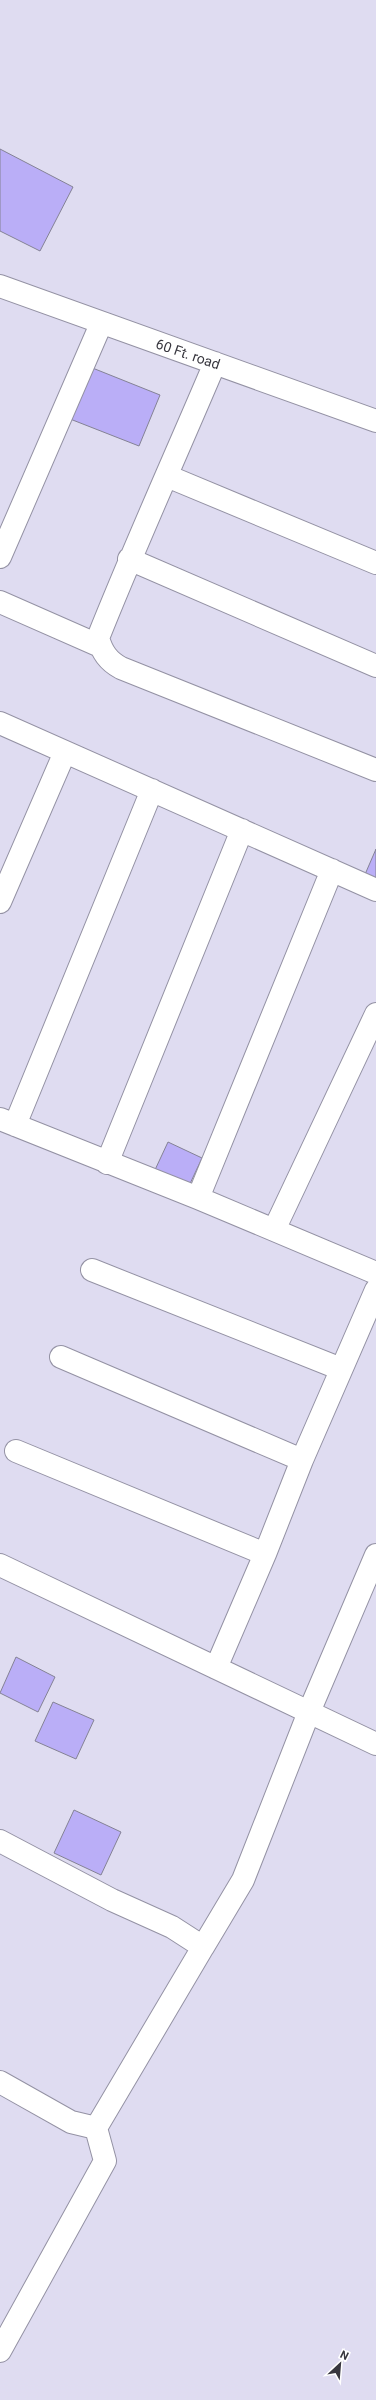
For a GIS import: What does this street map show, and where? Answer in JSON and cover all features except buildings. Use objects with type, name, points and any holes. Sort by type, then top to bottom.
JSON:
[{"type":"street","name":"60 Ft. road","points":[[0,286],[101,324],[376,421]]},
{"type":"street","points":[[0,557],[101,324]]},
{"type":"street","points":[[214,363],[167,476],[129,559],[98,638],[100,646],[109,661],[121,668],[376,770]]},
{"type":"street","points":[[167,476],[376,563]]},
{"type":"street","points":[[129,559],[376,666]]},
{"type":"street","points":[[0,602],[100,646]]},
{"type":"street","points":[[0,723],[376,890]]},
{"type":"street","points":[[0,902],[65,752]]},
{"type":"street","points":[[152,790],[8,1122],[106,1163],[198,1198],[376,1273]]},
{"type":"street","points":[[106,1163],[242,830]]},
{"type":"street","points":[[198,1198],[332,870]]},
{"type":"street","points":[[274,1230],[376,1014]]},
{"type":"street","points":[[92,1270],[341,1369]]},
{"type":"street","points":[[216,1668],[265,1554],[302,1460],[376,1290]]},
{"type":"street","points":[[61,1357],[302,1460]]},
{"type":"street","points":[[16,1451],[265,1554]]},
{"type":"street","points":[[0,2350],[105,2161],[96,2128],[243,1880],[309,1712],[376,1556]]},
{"type":"street","points":[[0,1565],[376,1744]]},
{"type":"street","points":[[0,1841],[112,1900],[172,1927],[203,1947]]},
{"type":"street","points":[[0,2082],[71,2122],[96,2128]]}]
